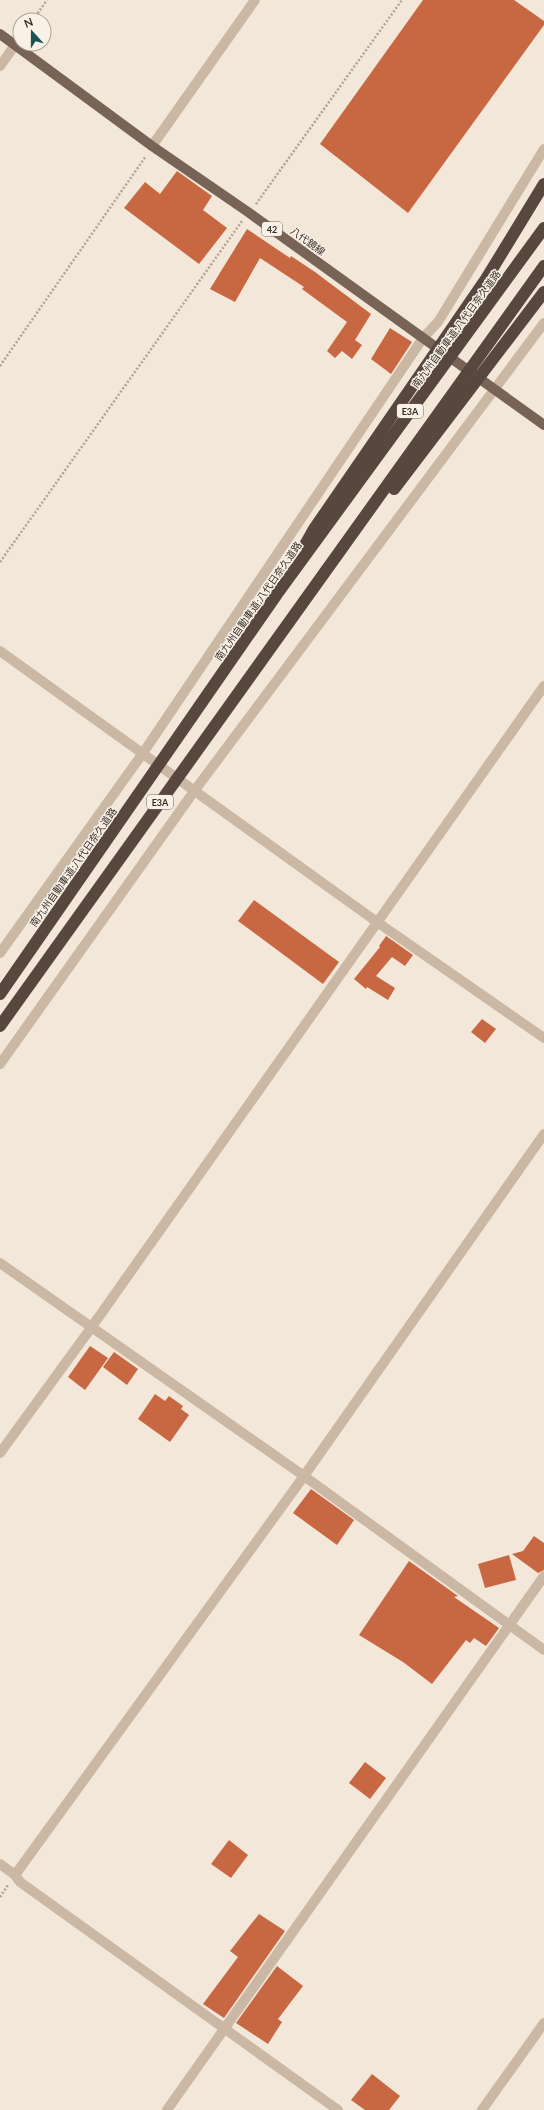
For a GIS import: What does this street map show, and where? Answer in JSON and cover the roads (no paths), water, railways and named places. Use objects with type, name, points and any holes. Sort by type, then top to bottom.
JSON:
[{"type":"highway","points":[[277,594],[314,529],[486,279],[544,184]]},
{"type":"highway","name":"南九州自動車道;八代日奈久道路","points":[[0,994],[277,594],[544,228]]},
{"type":"highway","name":"E3A","points":[[0,1026],[544,266]]},
{"type":"highway","points":[[320,578],[358,536],[544,292]]},
{"type":"main road","name":"八代鏡線","points":[[0,34],[12,42]]},
{"type":"main road","name":"八代鏡線","points":[[27,52],[152,146],[248,212],[493,390],[544,425]]},
{"type":"street","points":[[152,146],[255,0]]},
{"type":"street","points":[[0,66],[12,50]]},
{"type":"street","points":[[0,953],[143,753],[423,338],[438,322],[544,149]]},
{"type":"street","points":[[0,1064],[195,790],[544,323]]},
{"type":"street","points":[[0,651],[377,922],[544,1038]]},
{"type":"street","points":[[0,1453],[91,1328],[544,686]]},
{"type":"street","points":[[15,1875],[304,1476],[544,1134]]},
{"type":"street","points":[[0,1263],[304,1476],[544,1650]]},
{"type":"street","points":[[167,2110],[544,1576]]},
{"type":"street","points":[[0,1864],[15,1875],[20,1882],[338,2110]]},
{"type":"street","points":[[482,2110],[544,2023]]}]
